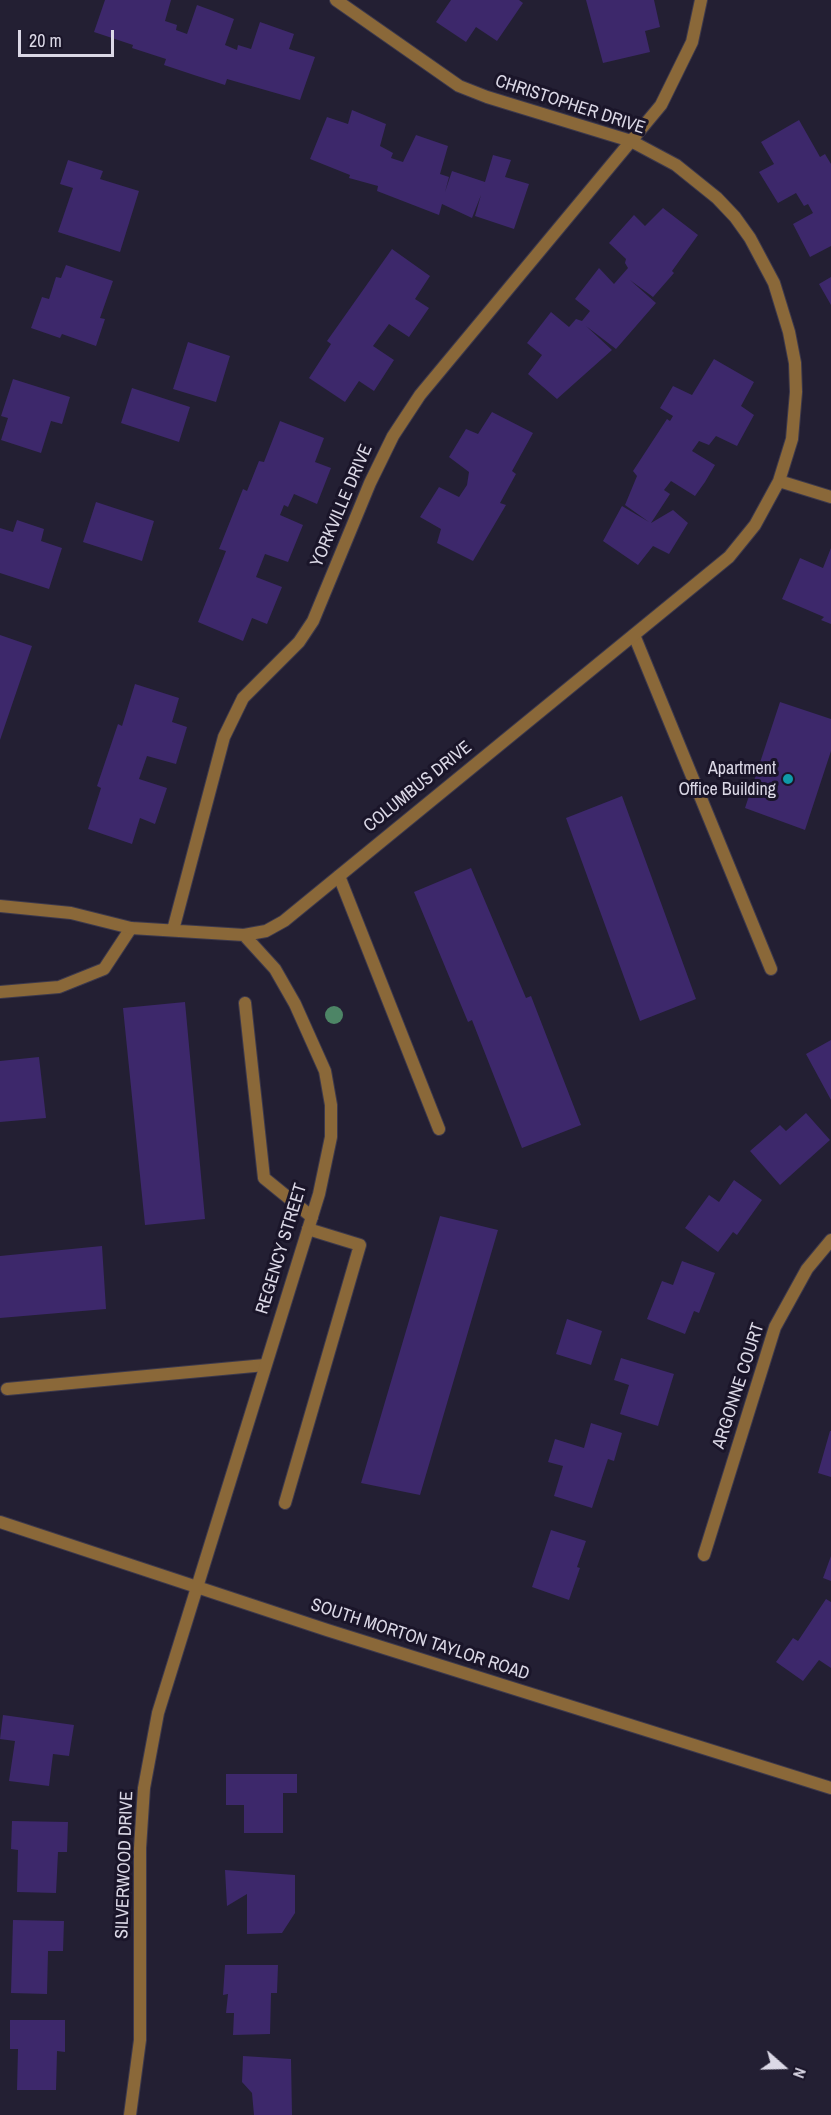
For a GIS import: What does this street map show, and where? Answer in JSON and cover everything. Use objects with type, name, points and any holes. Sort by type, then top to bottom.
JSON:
[{"type":"street","name":"CHRISTOPHER DRIVE","points":[[336,0],[459,86],[487,97],[631,141],[676,165],[717,198],[750,238],[774,283],[789,332],[796,392],[792,439],[779,481]]},
{"type":"street","name":"YORKVILLE DRIVE","points":[[173,930],[224,737],[243,698],[298,642],[314,621],[369,483],[393,436],[420,394],[661,105],[692,42],[701,0]]},
{"type":"street","points":[[779,481],[831,497]]},
{"type":"street","name":"COLUMBUS DRIVE","points":[[0,906],[71,914],[131,928],[244,935],[266,931],[284,921],[729,557],[755,525],[779,481]]},
{"type":"street","points":[[634,635],[771,969]]},
{"type":"street","points":[[339,876],[439,1129]]},
{"type":"street","points":[[0,992],[59,987],[104,969],[131,928]]},
{"type":"street","name":"REGENCY STREET","points":[[196,1586],[310,1223],[331,1137],[331,1105],[324,1071],[295,1004],[275,969],[244,935]]},
{"type":"street","points":[[245,1003],[264,1178],[310,1223],[360,1245],[285,1503]]},
{"type":"street","name":"ARGONNE COURT","points":[[704,1555],[776,1328],[807,1269],[831,1240]]},
{"type":"street","points":[[7,1389],[265,1365]]},
{"type":"street","name":"SOUTH MORTON TAYLOR ROAD","points":[[0,1522],[327,1630],[831,1788]]},
{"type":"street","name":"SILVERWOOD DRIVE","points":[[130,2115],[140,2040],[140,1848],[144,1788],[158,1713],[196,1586]]},
{"type":"building","points":[[105,0],[171,0],[165,21],[177,25],[176,30],[187,34],[197,5],[216,12],[234,19],[225,45],[237,50],[238,45],[251,49],[260,22],[294,34],[289,49],[315,57],[300,100],[227,79],[225,85],[194,75],[164,65],[166,59],[94,32]]},
{"type":"building","points":[[451,0],[519,0],[523,3],[497,41],[476,27],[466,42],[436,22]]},
{"type":"building","points":[[586,0],[654,0],[660,27],[645,31],[650,52],[603,63]]},
{"type":"building","points":[[352,110],[386,124],[380,146],[393,153],[391,158],[403,162],[416,135],[448,146],[440,174],[449,177],[445,192],[452,171],[485,182],[493,155],[511,160],[505,177],[529,184],[514,229],[475,216],[481,195],[472,218],[442,204],[439,215],[377,191],[378,186],[349,178],[350,175],[310,159],[327,117],[348,124]]},
{"type":"building","points":[[799,120],[820,157],[825,154],[831,164],[831,246],[810,257],[793,224],[813,213],[808,204],[804,206],[796,193],[778,203],[759,172],[774,164],[761,142]]},
{"type":"building","points":[[68,160],[103,171],[100,179],[139,191],[120,252],[58,232],[73,188],[60,184]]},
{"type":"building","points":[[663,208],[698,235],[672,271],[674,273],[653,297],[630,280],[656,303],[616,349],[586,326],[612,350],[557,399],[528,374],[542,355],[527,343],[551,312],[569,327],[576,319],[582,321],[590,311],[575,299],[599,268],[614,284],[628,268],[625,263],[626,259],[609,243],[634,215],[645,226]]},
{"type":"building","points":[[392,249],[430,276],[415,299],[429,308],[409,337],[389,324],[373,346],[394,360],[374,391],[359,381],[345,402],[309,378],[331,344],[327,341]]},
{"type":"building","points":[[66,265],[113,281],[100,318],[105,319],[96,346],[62,334],[60,338],[31,328],[42,297],[49,299],[56,277],[61,278]]},
{"type":"building","points":[[831,277],[831,305],[819,284]]},
{"type":"building","points":[[188,342],[230,356],[216,402],[173,389]]},
{"type":"building","points":[[714,359],[754,382],[741,406],[754,415],[737,446],[716,436],[709,445],[699,441],[692,451],[715,465],[695,496],[671,481],[664,490],[670,494],[651,523],[673,510],[688,523],[669,554],[653,546],[638,565],[603,541],[622,506],[649,522],[625,505],[637,476],[633,471],[667,419],[670,421],[673,416],[660,408],[673,386],[692,395]]},
{"type":"building","points":[[13,379],[70,397],[62,424],[51,421],[41,453],[1,440],[8,418],[1,416]]},
{"type":"building","points":[[132,388],[190,407],[179,442],[121,423]]},
{"type":"building","points":[[492,412],[533,433],[512,471],[516,474],[500,503],[506,505],[473,561],[437,543],[441,529],[420,517],[439,487],[459,497],[467,485],[469,472],[449,457],[466,429],[478,434]]},
{"type":"building","points":[[280,421],[324,438],[315,462],[331,468],[317,504],[294,494],[288,507],[284,505],[280,515],[303,525],[288,562],[265,554],[256,577],[282,587],[267,624],[252,618],[243,641],[198,622],[226,551],[219,549],[243,489],[247,491],[259,461],[264,462]]},
{"type":"building","points":[[96,502],[154,521],[142,561],[83,542]]},
{"type":"building","points":[[17,520],[44,529],[41,541],[62,548],[49,589],[0,573],[0,528],[13,532]]},
{"type":"building","points":[[831,548],[831,624],[821,620],[824,617],[782,599],[800,558],[823,568]]},
{"type":"building","points":[[0,635],[32,646],[0,740]]},
{"type":"building","points":[[135,684],[179,698],[172,722],[187,727],[176,764],[147,756],[139,779],[167,788],[155,824],[140,818],[132,844],[88,829],[101,788],[97,786],[118,724],[122,726]]},
{"type":"building","name":"Apartment Office Building","points":[[780,702],[831,719],[831,751],[805,830],[745,808]]},
{"type":"building","points":[[622,796],[696,999],[640,1021],[566,818]]},
{"type":"building","points":[[471,868],[526,998],[531,996],[581,1125],[522,1148],[472,1020],[468,1022],[414,892]]},
{"type":"building","points":[[185,1002],[205,1219],[145,1225],[123,1008]]},
{"type":"building","points":[[831,1040],[831,1100],[806,1054]]},
{"type":"building","points":[[39,1057],[46,1118],[0,1122],[0,1061]]},
{"type":"building","points":[[806,1113],[830,1140],[780,1185],[750,1151],[780,1125],[786,1131]]},
{"type":"building","points":[[734,1180],[762,1200],[737,1235],[733,1232],[718,1252],[685,1228],[709,1195],[719,1202]]},
{"type":"building","points":[[440,1216],[498,1230],[420,1495],[361,1483]]},
{"type":"building","points":[[102,1246],[106,1309],[0,1318],[0,1256]]},
{"type":"building","points":[[682,1261],[715,1273],[699,1313],[694,1311],[685,1334],[647,1319],[662,1281],[673,1285]]},
{"type":"building","points":[[567,1319],[602,1331],[591,1365],[556,1354]]},
{"type":"building","points":[[621,1358],[674,1374],[658,1426],[620,1414],[629,1385],[614,1380]]},
{"type":"building","points":[[591,1423],[622,1433],[614,1461],[608,1459],[592,1508],[554,1496],[563,1466],[548,1462],[555,1439],[584,1448]]},
{"type":"building","points":[[831,1431],[831,1477],[818,1473]]},
{"type":"building","points":[[551,1530],[586,1541],[569,1600],[532,1587]]},
{"type":"building","points":[[831,1556],[831,1581],[823,1578]]},
{"type":"building","points":[[826,1599],[831,1602],[831,1668],[819,1660],[803,1681],[776,1662],[793,1638],[798,1641]]},
{"type":"building","points":[[3,1715],[74,1725],[69,1756],[53,1754],[49,1786],[9,1781],[15,1741],[0,1739]]},
{"type":"building","points":[[226,1774],[297,1774],[297,1793],[283,1793],[283,1833],[244,1833],[244,1805],[226,1805]]},
{"type":"building","points":[[12,1821],[68,1822],[67,1852],[58,1852],[56,1893],[17,1892],[18,1850],[11,1849]]},
{"type":"building","points":[[225,1870],[295,1875],[295,1913],[282,1933],[247,1934],[247,1894],[227,1906]]},
{"type":"building","points":[[13,1920],[64,1921],[63,1951],[48,1951],[47,1994],[11,1993]]},
{"type":"building","points":[[225,1965],[278,1965],[277,1993],[271,1993],[270,2034],[233,2035],[234,2013],[226,2013],[228,1994],[223,1995]]},
{"type":"building","points":[[10,2020],[65,2020],[65,2052],[57,2051],[56,2090],[17,2090],[18,2049],[10,2049]]},
{"type":"building","points":[[243,2056],[291,2059],[292,2115],[254,2115],[252,2093],[242,2082]]},
{"type":"place","name":"Apartment Office Building","points":[[788,779]]}]
